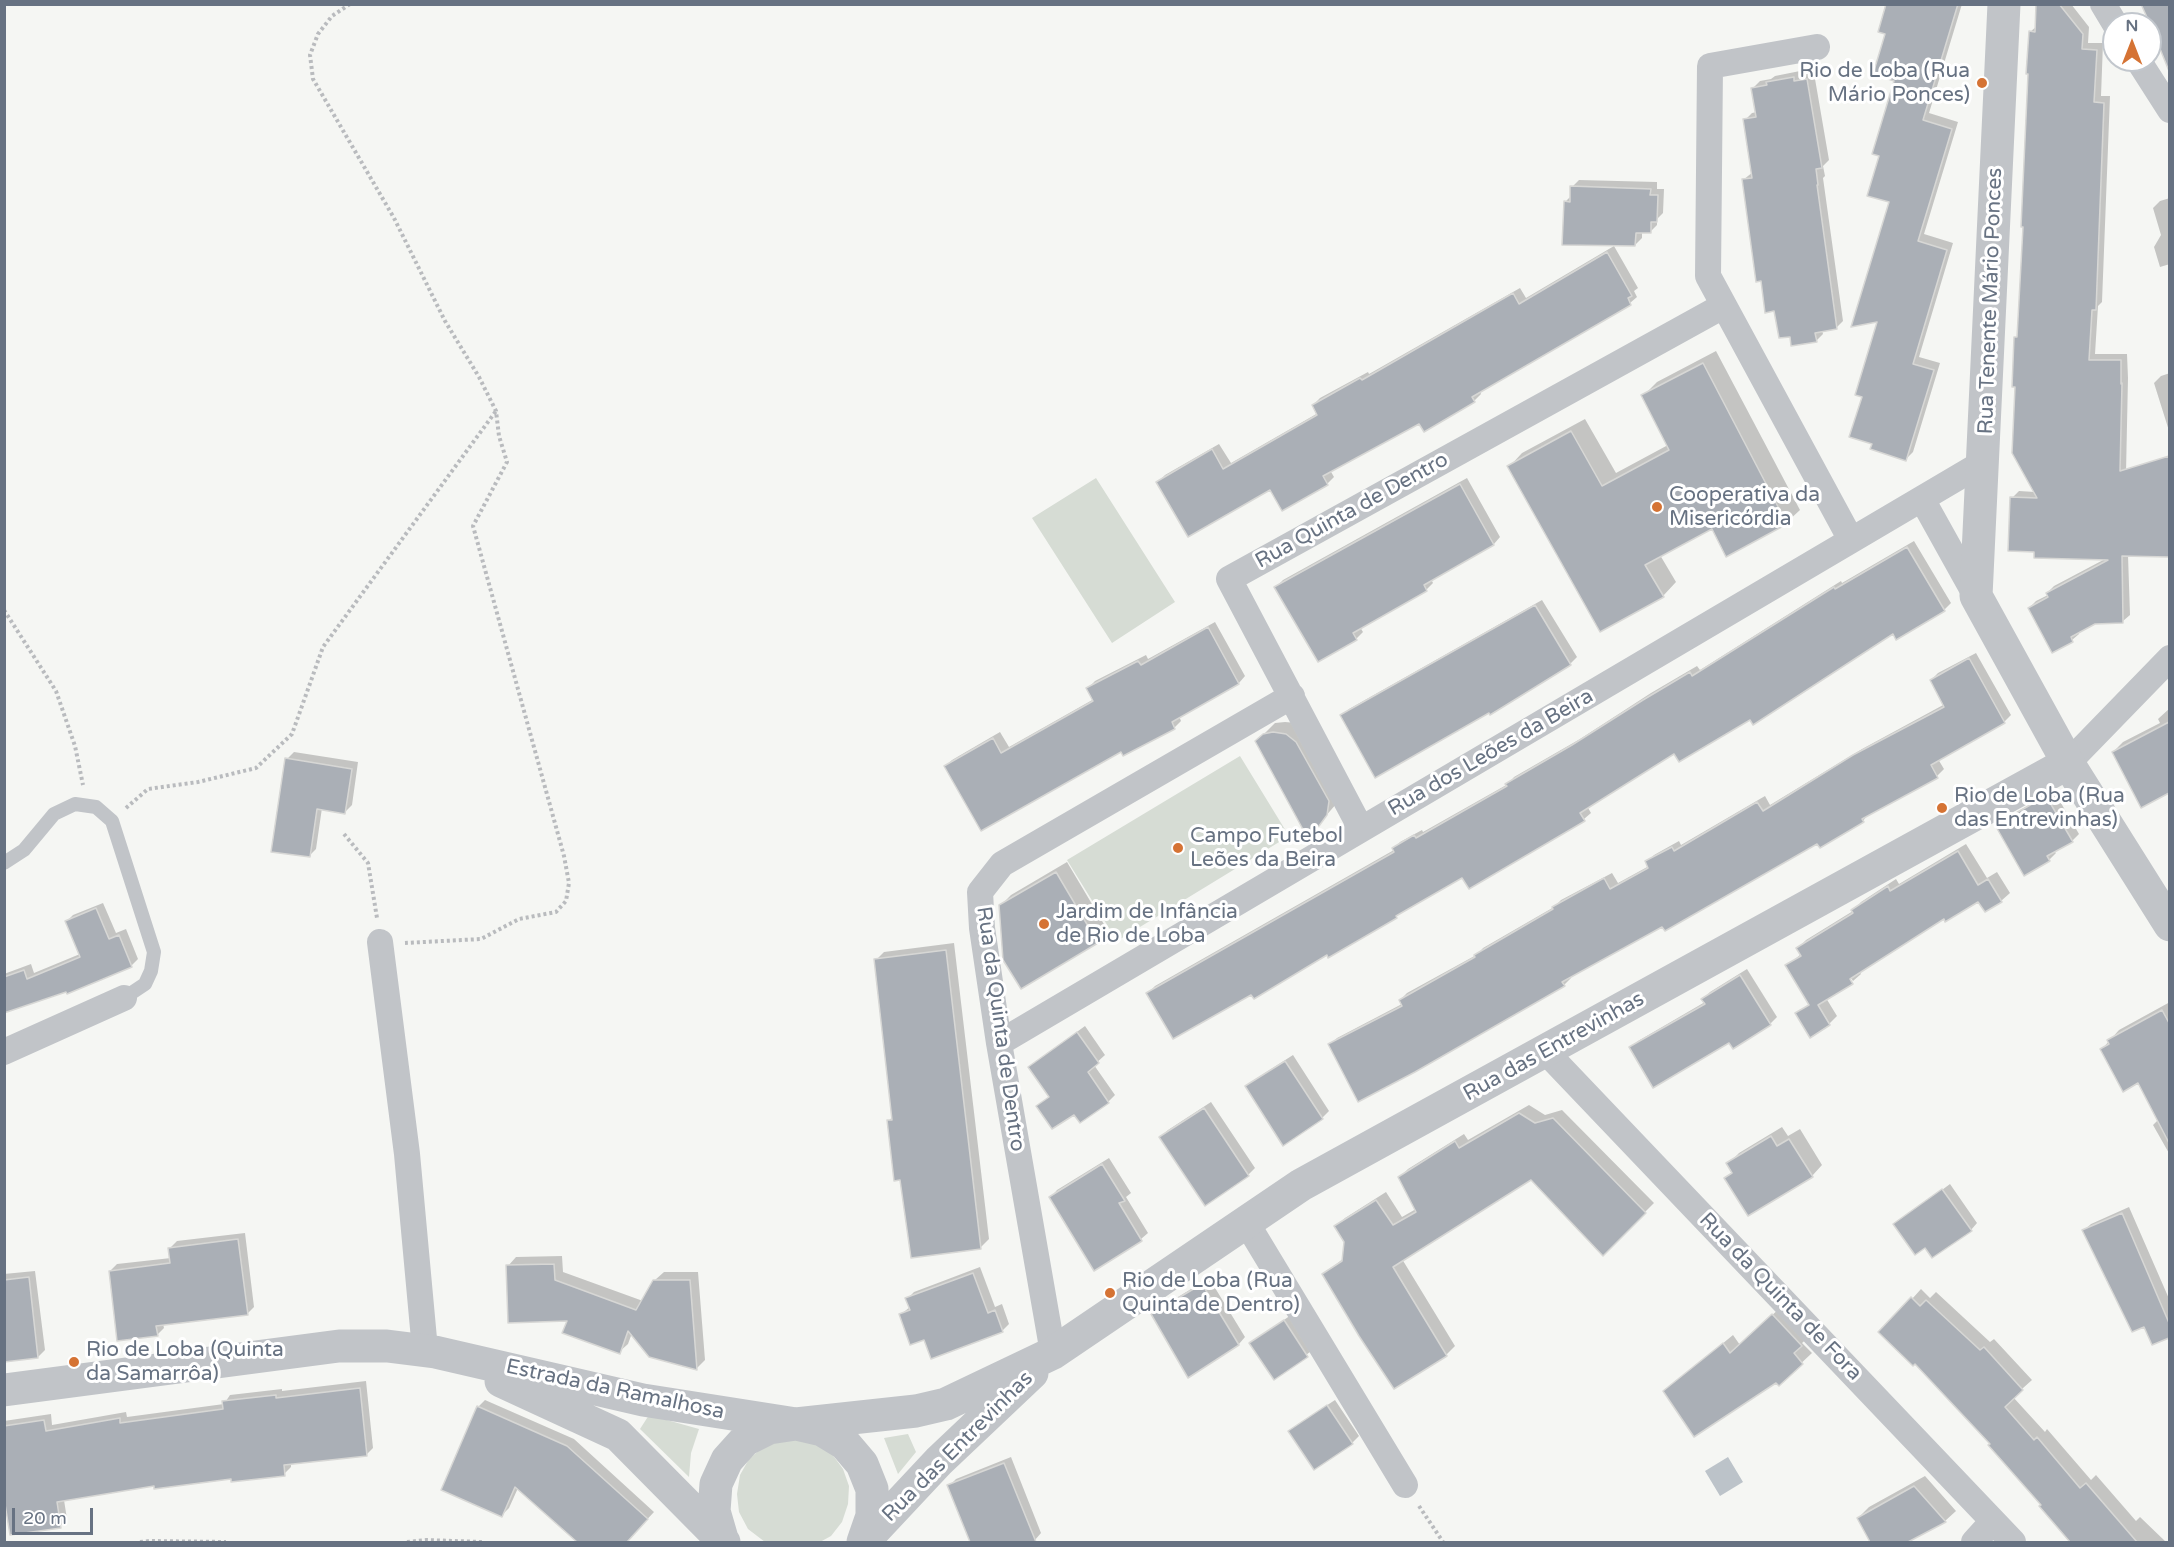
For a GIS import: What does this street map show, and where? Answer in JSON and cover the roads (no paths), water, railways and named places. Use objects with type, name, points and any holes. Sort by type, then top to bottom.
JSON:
[{"type":"street","name":"Rua Tenente Mário Ponces","points":[[1976,596],[2004,4]]},
{"type":"street","points":[[1817,47],[1710,66],[1708,276],[1851,540]]},
{"type":"street","points":[[2145,72],[2169,110]]},
{"type":"street","name":"Rua Quinta de Dentro","points":[[1361,829],[1229,579],[1723,306]]},
{"type":"street","name":"Rua dos Leões da Beira","points":[[999,1043],[1984,462]]},
{"type":"street","points":[[1922,499],[2068,763],[2169,925]]},
{"type":"street","points":[[2068,763],[2169,658]]},
{"type":"street","name":"Rua da Quinta de Dentro","points":[[1053,1353],[999,1043],[982,928],[980,892],[1002,864],[1292,696]]},
{"type":"street","name":"Rua das Entrevinhas","points":[[796,1424],[916,1411],[946,1404],[1053,1353],[1301,1185],[2068,763]]},
{"type":"street","points":[[380,942],[430,1351]]},
{"type":"street","points":[[4,1052],[124,998]]},
{"type":"street","name":"Rua da Quinta de Fora","points":[[1546,1052],[2013,1542]]},
{"type":"street","points":[[1246,1222],[1405,1485]]},
{"type":"street","name":"Estrada da Ramalhosa","points":[[4,1390],[339,1346],[387,1346],[430,1351],[643,1400],[796,1424]]},
{"type":"street","name":"Estrada da Ramalhosa","points":[[430,1351],[618,1435],[723,1541]]},
{"type":"street","name":"Rua das Entrevinhas","points":[[863,1542],[939,1461],[1053,1353]]},
{"type":"street","points":[[723,1541],[714,1511],[716,1484],[727,1460],[745,1440],[769,1428],[796,1424],[822,1430],[845,1444],[862,1464],[872,1489],[872,1516],[863,1542]]},
{"type":"street","points":[[1974,1542],[1993,1521]]},
{"type":"lane","points":[[4,863],[24,850],[54,814],[75,804],[96,807],[112,821],[154,952],[151,971],[145,984],[124,998]]},
{"type":"place","name":"Rio de Loba (Rua Mário Ponces)","points":[[1982,83]]},
{"type":"place","name":"Cooperativa da Misericórdia","points":[[1657,507]]},
{"type":"place","name":"Rio de Loba (Rua das Entrevinhas)","points":[[1942,808]]},
{"type":"place","name":"Campo Futebol Leões da Beira","points":[[1178,848]]},
{"type":"place","name":"Jardim de Infância de Rio de Loba","points":[[1044,924]]},
{"type":"place","name":"Rio de Loba (Rua Quinta de Dentro)","points":[[1110,1293]]},
{"type":"place","name":"Rio de Loba (Quinta da Samarrôa)","points":[[74,1362]]}]
